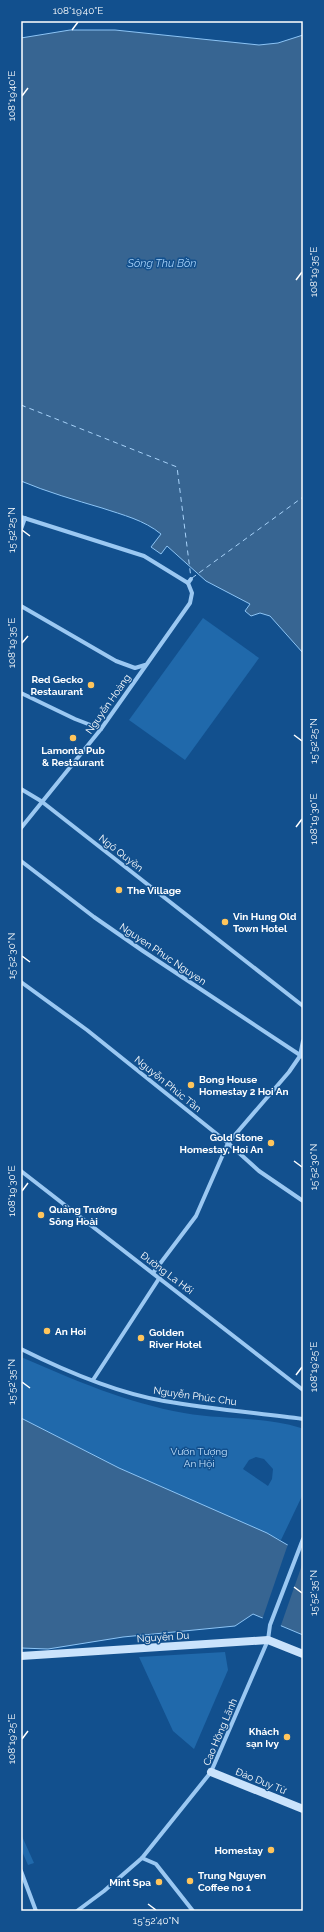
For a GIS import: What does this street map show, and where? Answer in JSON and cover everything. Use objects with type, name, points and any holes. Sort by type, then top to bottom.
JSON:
[{"type":"street","points":[[21,529],[23,517],[144,556],[188,584],[191,579]]},
{"type":"street","name":"Nguyễn Hoàng","points":[[21,828],[41,801],[101,729],[190,603],[192,593],[188,584]]},
{"type":"street","points":[[21,606],[116,661],[135,668],[145,665]]},
{"type":"street","points":[[21,693],[75,719],[101,729]]},
{"type":"street","name":"Ngô Quyền","points":[[21,789],[41,801],[303,1006]]},
{"type":"street","name":"Nguyen Phuc Nguyen","points":[[21,861],[94,918],[302,1057]]},
{"type":"street","name":"Nguyễn Phúc Tần","points":[[21,982],[87,1030],[228,1143],[259,1171],[303,1201]]},
{"type":"street","points":[[153,1273],[196,1216],[228,1143],[302,1057],[303,1041]]},
{"type":"street","name":"Đường La Hối","points":[[21,1171],[160,1277],[303,1390]]},
{"type":"street","points":[[93,1380],[160,1277]]},
{"type":"street","name":"Nguyễn Phúc Chu","points":[[21,1349],[119,1390],[163,1401],[303,1419]]},
{"type":"street","name":"Cao Hồng Lãnh","points":[[77,1911],[104,1891],[142,1858],[211,1772],[268,1640],[270,1625],[303,1539]]},
{"type":"street","name":"Nguyễn Du","points":[[21,1656],[268,1640],[303,1654]]},
{"type":"street","name":"Đào Duy Từ","points":[[211,1772],[303,1809]]},
{"type":"street","points":[[142,1858],[156,1864],[193,1911]]},
{"type":"street","points":[[21,1871],[36,1911]]},
{"type":"green space","points":[[203,618],[259,658],[185,760],[129,720]]},
{"type":"green space","name":"Vườn Tượng An Hội","points":[[21,1357],[101,1390],[163,1409],[199,1415],[287,1424],[303,1429],[303,1494],[281,1540],[119,1468],[21,1418]],"holes":[[[256,1457],[264,1459],[273,1469],[272,1479],[268,1486],[243,1469],[249,1460]]]},
{"type":"green space","points":[[225,1652],[228,1670],[194,1749],[173,1731],[139,1657]]},
{"type":"green space","points":[[21,1834],[34,1863],[28,1865],[21,1849]]},
{"type":"water","name":"Sông Thu Bồn","points":[[70,30],[115,30],[259,45],[278,43],[303,35],[303,653],[270,616],[260,613],[251,616],[245,611],[250,604],[206,581],[167,546],[161,554],[151,547],[161,534],[148,525],[21,481],[21,38]]},
{"type":"water","points":[[21,1418],[119,1468],[267,1533],[303,1554],[303,1635],[253,1614],[235,1626],[123,1637],[48,1649],[21,1648]]},
{"type":"pier","points":[[288,1544],[303,1551],[303,1562],[280,1628],[262,1620]]},
{"type":"ferry route","points":[[21,405],[177,467],[191,578]]},
{"type":"ferry route","points":[[192,578],[303,497]]},
{"type":"place","name":"Red Gecko Restaurant","points":[[91,685]]},
{"type":"place","name":"Lamonta Pub & Restaurant","points":[[73,738]]},
{"type":"place","name":"The Village","points":[[119,890]]},
{"type":"place","name":"Vin Hung Old Town Hotel","points":[[225,922]]},
{"type":"place","name":"Bong House Homestay 2 Hoi An","points":[[191,1085]]},
{"type":"place","name":"Gold Stone Homestay, Hoi An","points":[[271,1143]]},
{"type":"place","name":"Quảng Trường Sông Hoài","points":[[41,1215]]},
{"type":"place","name":"An Hoi","points":[[47,1331]]},
{"type":"place","name":"Golden River Hotel","points":[[141,1338]]},
{"type":"place","name":"Khách sạn Ivy","points":[[287,1737]]},
{"type":"place","name":"Homestay","points":[[271,1850]]},
{"type":"place","name":"Trung Nguyen Coffee no 1","points":[[190,1881]]},
{"type":"place","name":"Mint Spa","points":[[159,1882]]}]
